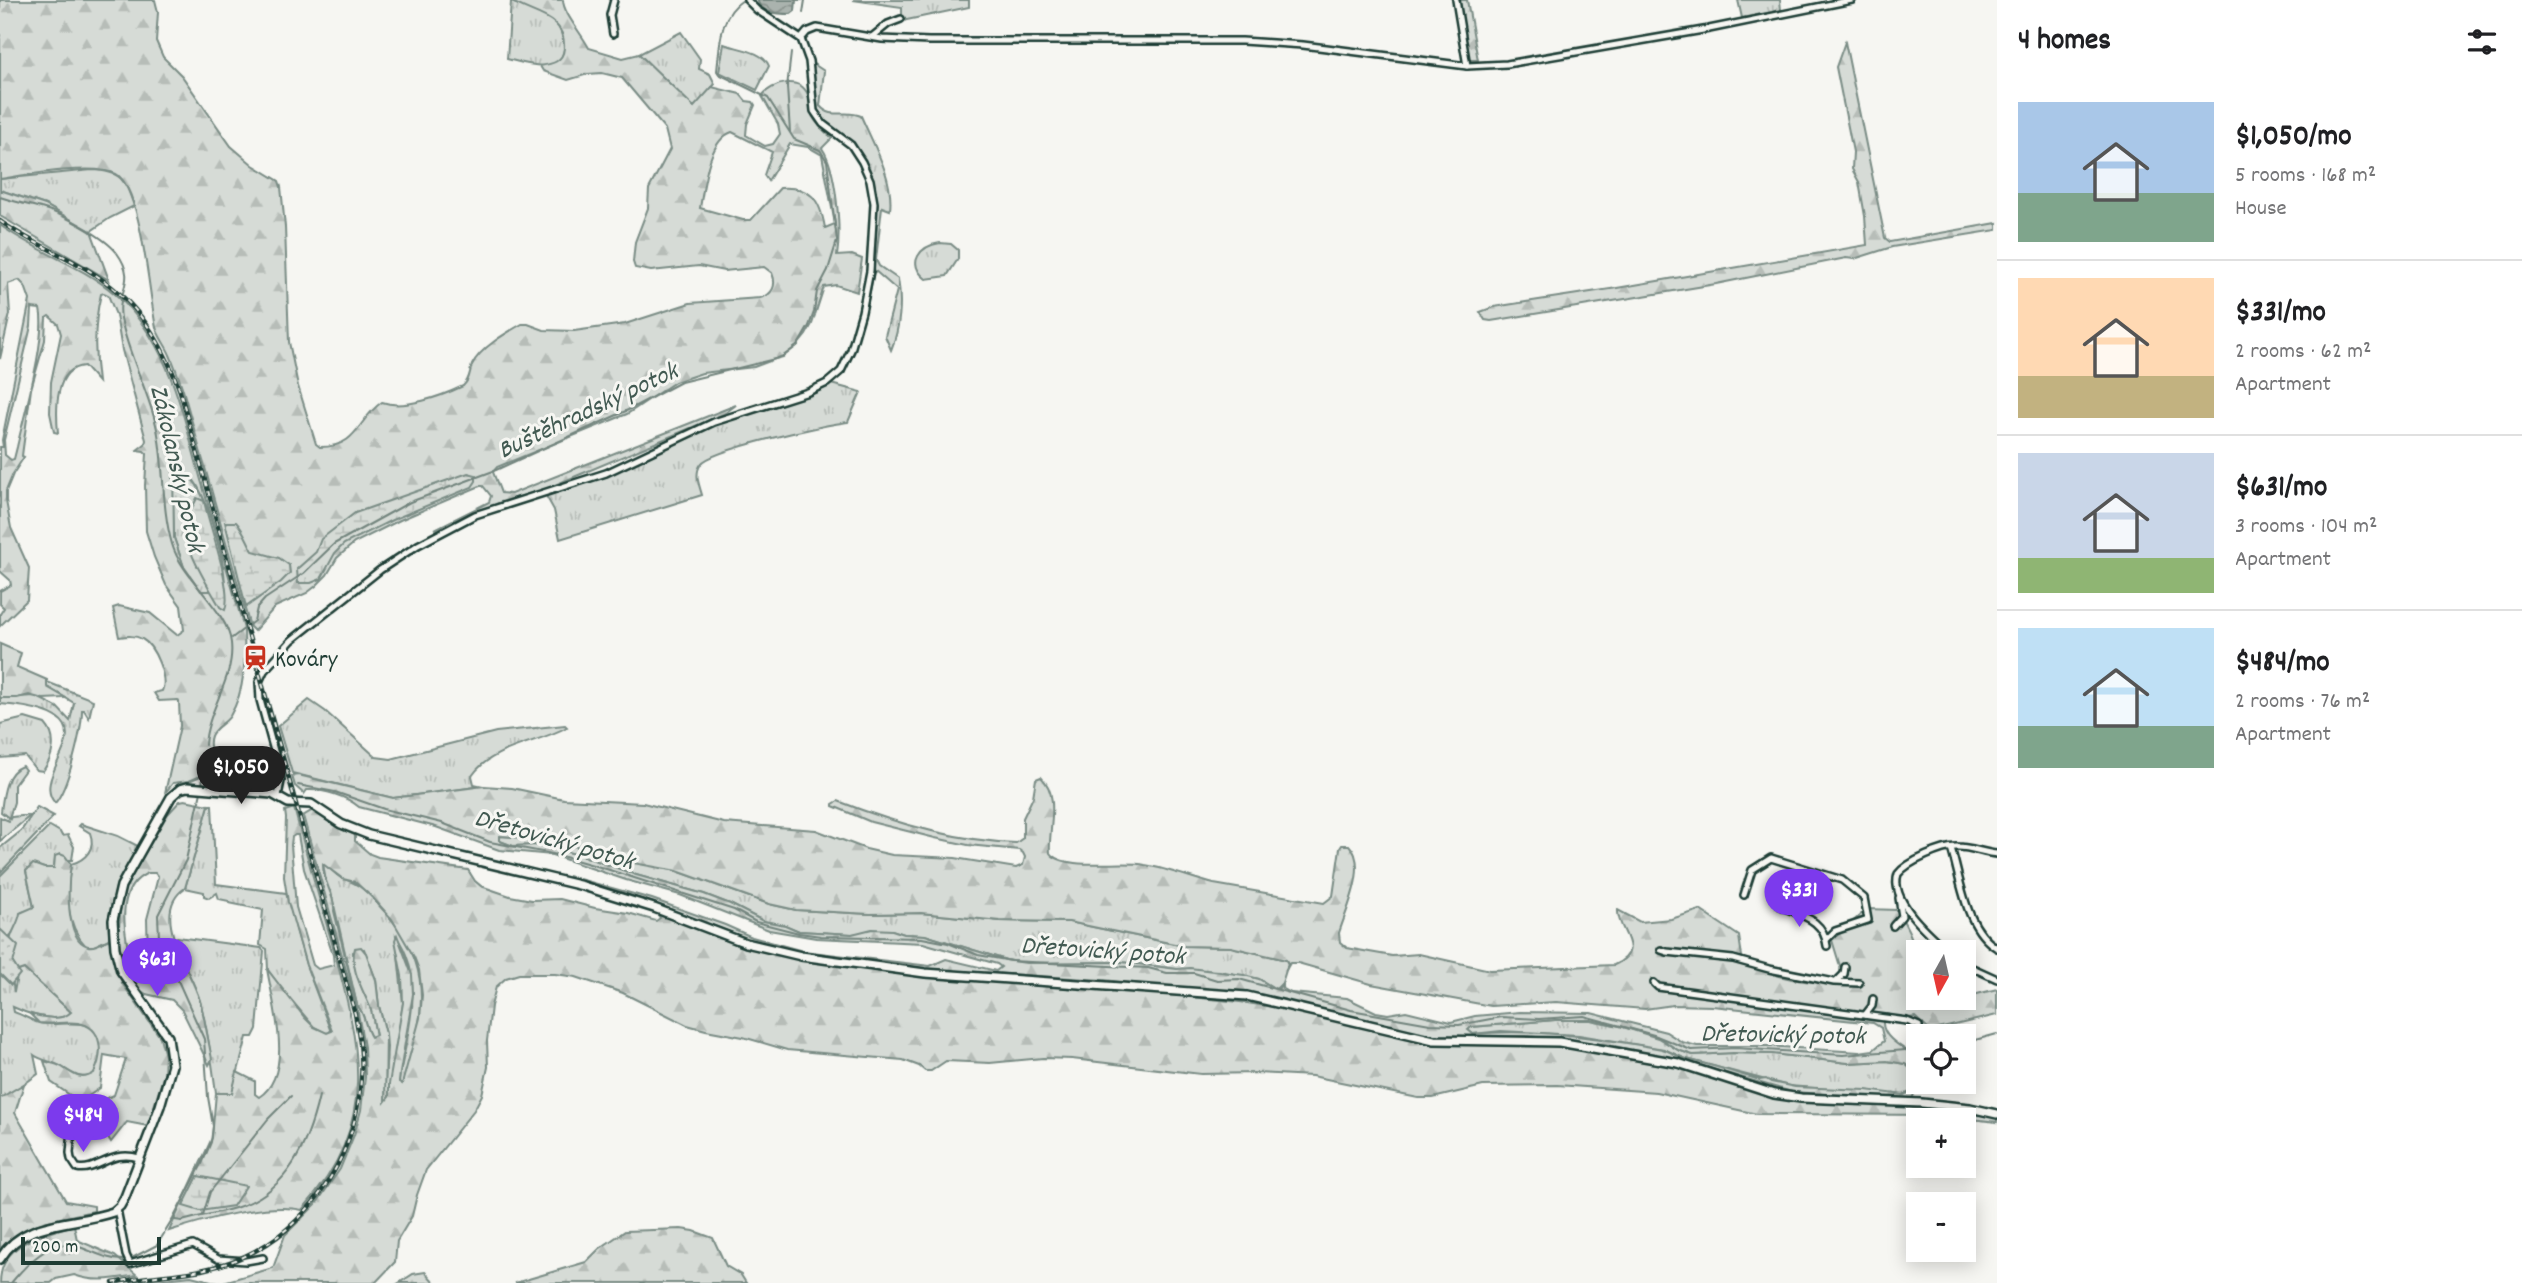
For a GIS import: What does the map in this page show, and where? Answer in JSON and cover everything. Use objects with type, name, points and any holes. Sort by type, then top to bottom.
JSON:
[{"type":"main road","points":[[0,1259],[13,1242],[23,1235],[48,1226],[107,1214],[117,1209],[125,1197],[170,1077],[172,1055],[165,1032],[121,971],[114,934],[115,909],[121,886],[171,797],[180,789],[197,788],[278,796],[288,803],[311,804],[341,824],[369,835],[583,886],[654,908],[746,943],[801,956],[925,973],[1247,996],[1434,1040],[1559,1042],[1678,1063],[1774,1094],[1801,1098],[1922,1103],[1997,1114]]},
{"type":"street","points":[[613,34],[610,15],[614,0]]},
{"type":"street","points":[[278,796],[280,773],[260,700],[259,682],[269,664],[292,640],[359,585],[418,545],[475,515],[606,473],[714,422],[808,392],[827,383],[841,371],[851,350],[870,271],[874,202],[870,180],[850,145],[823,124],[814,111],[809,61],[801,39],[757,10],[747,0]]},
{"type":"street","points":[[1456,0],[1467,66]]},
{"type":"street","points":[[801,39],[817,27],[872,37],[929,41],[1242,41],[1303,45],[1467,66],[1507,64],[1709,29],[1852,0]]},
{"type":"street","points":[[872,37],[888,24],[901,19]]},
{"type":"street","points":[[1893,926],[1902,916],[1896,878],[1904,867],[1957,847],[1997,854]]},
{"type":"street","points":[[1951,848],[1973,922],[1988,943],[1997,948]]},
{"type":"street","points":[[1744,895],[1752,870],[1771,858],[1843,880],[1864,898],[1868,920],[1835,931],[1827,943],[1823,929],[1812,920],[1780,906]]},
{"type":"street","points":[[1897,889],[1908,911],[1938,940]]},
{"type":"street","points":[[1661,950],[1733,959],[1834,982],[1859,983]]},
{"type":"street","points":[[1834,982],[1841,978],[1845,967]]},
{"type":"street","points":[[1976,969],[1997,979]]},
{"type":"street","points":[[1654,983],[1658,986],[1916,1024]]},
{"type":"street","points":[[1865,1015],[1872,1006],[1872,999]]},
{"type":"street","points":[[74,1107],[70,1156],[77,1168],[87,1169],[121,1155],[139,1158]]},
{"type":"street","points":[[117,1209],[130,1264],[193,1245],[218,1259],[246,1261],[263,1258]]},
{"type":"green space","points":[[0,0],[155,0],[158,12],[156,41],[163,57],[182,76],[231,146],[253,165],[279,181],[285,227],[289,342],[298,386],[316,444],[320,447],[333,446],[350,437],[382,402],[412,403],[434,398],[463,386],[472,365],[481,353],[522,324],[544,330],[574,331],[625,324],[690,303],[760,298],[773,289],[772,273],[764,267],[724,271],[699,266],[651,271],[635,268],[635,242],[648,208],[649,189],[670,149],[665,129],[622,78],[602,73],[568,80],[543,71],[540,66],[556,62],[562,56],[563,37],[559,28],[545,17],[510,0],[563,0],[569,17],[589,48],[623,58],[639,54],[694,107],[712,87],[740,94],[755,105],[747,124],[746,135],[765,146],[773,144],[780,134],[778,124],[762,96],[772,87],[786,83],[799,85],[808,95],[815,120],[832,138],[822,148],[831,170],[837,200],[837,256],[852,255],[862,259],[857,292],[836,285],[824,287],[806,335],[783,356],[754,367],[702,373],[675,382],[627,414],[497,467],[493,472],[501,493],[511,494],[736,405],[724,414],[543,490],[501,502],[435,529],[489,502],[491,496],[480,486],[400,520],[354,543],[337,558],[327,575],[316,586],[307,593],[275,607],[254,631],[250,627],[183,390],[172,359],[158,334],[138,221],[125,183],[116,174],[93,170],[60,171],[0,179]],"holes":[[[732,132],[772,152],[764,175],[768,181],[790,144],[808,147],[822,155],[835,224],[825,228],[820,209],[812,196],[791,188],[780,188],[751,220],[700,208],[708,165],[717,144],[724,137]]]},
{"type":"green space","points":[[853,0],[969,0],[969,7],[902,21],[902,7]]},
{"type":"green space","points":[[1458,0],[1467,0],[1478,60],[1469,60]]},
{"type":"green space","points":[[1738,0],[1780,0],[1781,10],[1742,18]]},
{"type":"green space","points":[[511,2],[540,13],[558,26],[564,49],[556,63],[540,66],[507,59]]},
{"type":"green space","points":[[681,32],[700,59],[699,69],[710,74],[715,84],[694,108],[639,54]]},
{"type":"green space","points":[[1845,42],[1885,238],[1890,242],[1997,223],[1997,230],[1892,247],[1854,259],[1846,258],[1716,284],[1485,320],[1480,312],[1494,307],[1867,245],[1865,216],[1859,182],[1852,169],[1853,152],[1836,67]]},
{"type":"green space","points":[[724,44],[750,51],[766,61],[769,66],[757,90],[719,72]]},
{"type":"green space","points":[[809,61],[824,71],[820,106],[829,112],[861,116],[889,186],[890,210],[882,207],[876,260],[879,266],[898,279],[900,306],[896,333],[891,350],[885,336],[897,290],[874,270],[863,321],[844,370],[870,271],[874,203],[870,180],[851,145],[823,124],[814,111]]},
{"type":"green space","points":[[92,170],[110,172],[121,179],[134,206],[91,231],[45,205],[0,190],[0,179]]},
{"type":"green space","points":[[0,190],[45,205],[91,231],[109,280],[0,216]]},
{"type":"green space","points":[[0,225],[87,274],[115,294],[134,313],[149,334],[172,379],[244,629],[244,652],[242,685],[235,706],[228,719],[211,736],[212,761],[208,773],[189,781],[173,783],[165,793],[180,726],[179,702],[159,701],[154,693],[162,691],[163,679],[156,655],[142,639],[134,636],[119,637],[113,608],[119,606],[150,613],[177,635],[184,630],[181,606],[166,585],[146,531],[147,454],[137,450],[146,440],[122,350],[116,315],[108,295],[101,294],[97,315],[95,349],[98,382],[84,366],[67,374],[62,382],[57,403],[58,433],[54,432],[50,413],[51,382],[61,334],[58,324],[49,316],[46,318],[45,340],[31,389],[24,457],[6,491],[11,528],[29,568],[27,600],[0,626],[0,614],[4,608],[0,604],[0,591],[11,585],[10,580],[0,571],[0,447],[3,447],[2,440],[30,300],[25,286],[19,280],[8,284],[10,314],[0,359]],"holes":[[[32,308],[40,309],[38,357],[14,459],[11,460],[5,455],[4,440],[31,326]],[[173,466],[185,472],[195,482],[205,502],[223,565],[224,586],[218,591],[201,591],[184,567],[174,538]]]},
{"type":"green space","points":[[940,243],[951,244],[958,250],[958,259],[947,276],[926,279],[920,273],[916,261],[922,251]]},
{"type":"green space","points":[[827,383],[861,392],[848,422],[795,432],[709,458],[701,464],[698,472],[702,495],[560,539],[554,510],[545,494],[606,473],[714,422]]},
{"type":"green space","points":[[175,465],[196,484],[211,519],[223,565],[224,586],[218,591],[201,591],[184,567],[174,538],[172,466]]},
{"type":"green space","points":[[468,473],[476,475],[472,487],[392,520],[344,544],[335,553],[321,579],[311,583],[298,583],[297,569],[316,552],[321,539],[355,513]]},
{"type":"green space","points":[[197,498],[204,501],[219,557],[226,588],[225,610],[220,607],[203,576],[187,539],[186,518]]},
{"type":"green space","points":[[225,522],[236,522],[253,551],[279,558],[289,565],[290,573],[281,582],[246,607]]},
{"type":"green space","points":[[0,644],[21,653],[17,667],[47,680],[47,687],[66,698],[43,699],[29,695],[0,698]]},
{"type":"green space","points":[[47,682],[93,700],[89,718],[82,710],[73,759],[65,785],[55,803],[49,790],[52,775],[65,745],[67,731],[59,719],[38,710],[0,704],[0,698],[35,696],[57,707],[70,721],[74,703],[47,687]]},
{"type":"green space","points":[[309,700],[376,757],[391,759],[496,732],[565,725],[567,727],[491,758],[472,776],[474,784],[483,786],[393,798],[292,773],[278,726]]},
{"type":"green space","points":[[25,718],[45,724],[52,735],[53,748],[43,771],[36,770],[25,756],[0,758],[0,724]]},
{"type":"green space","points":[[22,766],[25,770],[14,785],[14,802],[9,818],[1,812],[4,792],[12,773]]},
{"type":"green space","points":[[298,775],[393,798],[484,786],[512,788],[564,799],[643,803],[724,823],[816,830],[866,849],[892,855],[955,858],[1016,868],[1023,865],[1025,857],[1019,850],[968,845],[935,838],[871,822],[833,804],[838,801],[881,817],[948,835],[1016,843],[1023,838],[1023,818],[1033,797],[1036,779],[1041,777],[1051,794],[1050,853],[1067,862],[1145,865],[1214,884],[1324,903],[1333,896],[1340,848],[1342,845],[1349,845],[1357,864],[1351,900],[1339,933],[1340,942],[1347,948],[1392,956],[1419,954],[1490,970],[1614,965],[1624,959],[1630,946],[1618,910],[1640,922],[1671,919],[1700,910],[1739,936],[1742,957],[1763,970],[1798,980],[1836,983],[1843,976],[1832,940],[1867,909],[1897,910],[1912,940],[1906,940],[1906,1010],[1976,1010],[1976,994],[1997,989],[1997,1015],[1959,1024],[1922,1024],[1915,1017],[1883,1022],[1886,1034],[1906,1050],[1906,1065],[1887,1061],[1848,1063],[1773,1054],[1693,1055],[1678,1050],[1658,1037],[1591,1020],[1555,1020],[1471,1027],[1468,1030],[1473,1034],[1521,1032],[1615,1041],[1662,1049],[1760,1080],[1766,1079],[1795,1087],[1914,1094],[1912,1099],[1792,1092],[1677,1059],[1604,1044],[1527,1036],[1435,1037],[1282,1000],[1241,994],[1103,980],[926,969],[802,952],[748,939],[656,904],[568,876],[652,899],[752,937],[803,951],[930,966],[946,959],[996,971],[1001,967],[923,943],[816,938],[769,930],[680,895],[552,855],[499,850],[436,827],[359,807],[334,794],[307,790],[304,794],[295,786],[292,776]],"holes":[[[500,836],[556,840],[628,862],[677,871],[769,904],[796,910],[870,914],[921,913],[1000,921],[1069,922],[1184,946],[1231,947],[1286,960],[1286,970],[1290,963],[1298,963],[1371,984],[1491,1006],[1556,1002],[1645,1009],[1673,1005],[1712,1006],[1873,1023],[1881,1028],[1884,1041],[1873,1050],[1859,1052],[1767,1046],[1697,1046],[1682,1042],[1666,1032],[1591,1013],[1520,1012],[1475,1016],[1451,1022],[1406,1011],[1388,1014],[1376,1012],[1347,998],[1291,993],[1282,988],[1282,983],[1275,989],[1259,979],[1244,975],[1121,962],[1026,963],[1006,960],[925,935],[904,934],[892,930],[872,929],[852,934],[799,931],[763,921],[704,894],[636,875],[583,856],[539,845],[513,846],[500,841]]]},
{"type":"green space","points":[[180,801],[209,805],[185,888],[175,899],[170,912],[175,942],[200,1001],[212,1059],[209,1065],[182,1010],[172,1000],[146,994],[137,988],[126,972],[118,941],[121,900],[126,886],[167,815]],"holes":[[[148,873],[155,873],[158,877],[147,919],[148,956],[143,961],[134,963],[129,956],[125,927],[127,896],[138,879]]]},
{"type":"green space","points":[[209,805],[212,805],[216,884],[286,893],[306,965],[331,1032],[326,1033],[314,1027],[268,970],[267,949],[260,945],[263,910],[229,903],[219,899],[217,893],[209,898],[204,896],[204,892],[185,888]]},
{"type":"green space","points":[[37,807],[54,816],[0,873],[0,848],[21,831]]},
{"type":"green space","points":[[294,808],[350,1015],[356,1049],[354,1114],[344,1146],[327,1177],[302,1210],[254,1210],[169,1231],[212,1138],[216,1093],[232,1093],[237,1072],[255,1081],[255,1094],[259,1097],[270,1086],[276,1072],[279,1037],[267,969],[314,1027],[327,1033],[332,1031],[306,965],[288,902],[284,877],[285,811]],"holes":[[[298,835],[304,869],[333,955],[334,965],[318,969],[313,965],[296,907],[291,845],[292,837]]]},
{"type":"green space","points":[[313,810],[335,826],[355,835],[355,841],[370,854],[378,857],[468,870],[481,886],[510,896],[532,900],[560,899],[656,921],[660,918],[657,913],[660,913],[745,946],[801,960],[925,977],[1102,988],[1240,1002],[1280,1008],[1434,1044],[1527,1043],[1603,1052],[1675,1067],[1791,1100],[1936,1108],[1906,1108],[1906,1115],[1757,1114],[1656,1092],[1557,1085],[1483,1086],[1433,1098],[1418,1098],[1312,1076],[1201,1074],[1072,1059],[1043,1058],[990,1063],[946,1061],[931,1071],[925,1071],[903,1060],[787,1050],[687,1025],[623,993],[576,977],[519,974],[506,978],[496,987],[491,1006],[487,1041],[488,1067],[482,1095],[474,1110],[426,1170],[412,1216],[397,1241],[395,1262],[375,1283],[220,1283],[273,1268],[285,1235],[316,1204],[340,1169],[361,1110],[365,1077],[364,1047],[358,1013],[303,816]],"holes":[[[323,864],[343,879],[355,882],[392,919],[419,970],[422,995],[420,1018],[402,1084],[399,1082],[400,1073],[413,994],[412,975],[397,935],[395,940],[402,976],[403,1003],[389,1097],[385,1102],[386,1034],[376,980],[366,953],[361,947],[355,948],[355,971],[371,1010],[376,1035],[371,1037],[357,1005]]]},
{"type":"green space","points":[[31,815],[0,841],[0,817],[9,821],[11,817]]},
{"type":"green space","points":[[81,824],[118,836],[138,846],[116,887],[109,919],[109,939],[94,946],[86,946],[79,937],[69,907],[71,864],[81,860],[92,844],[90,833],[79,826]]},
{"type":"green space","points":[[50,826],[62,836],[68,835],[74,847],[72,860],[65,856],[55,859],[54,868],[35,865],[26,871],[34,907],[22,912],[11,934],[0,944],[0,876]]},
{"type":"green space","points":[[500,836],[556,840],[609,857],[677,871],[769,904],[796,910],[870,914],[921,913],[1000,921],[1069,922],[1184,946],[1231,947],[1286,960],[1288,964],[1282,983],[1276,989],[1259,979],[1220,971],[1121,962],[1024,963],[925,935],[904,934],[892,930],[852,934],[799,931],[763,921],[704,894],[636,875],[583,856],[539,845],[513,846],[500,841]]},
{"type":"green space","points":[[60,854],[71,864],[69,909],[75,933],[80,941],[88,946],[109,939],[122,983],[160,1037],[165,1056],[164,1074],[148,1126],[127,1122],[111,1142],[88,1106],[114,1095],[126,1059],[104,1055],[100,1088],[80,1102],[51,1082],[44,1061],[77,1076],[85,1077],[94,1073],[100,1050],[97,1036],[93,1030],[78,1023],[39,1023],[30,1014],[57,1018],[71,1012],[24,969],[18,971],[0,944],[10,944],[20,913],[34,907],[26,871],[33,864],[54,868],[55,856]]},
{"type":"green space","points":[[323,864],[371,896],[398,928],[415,961],[421,996],[420,1014],[407,1073],[402,1084],[399,1082],[410,1021],[412,986],[405,952],[396,936],[403,1003],[389,1097],[384,1103],[387,1047],[376,980],[364,949],[353,952],[357,973],[373,1017],[376,1035],[371,1037],[357,1005]]},
{"type":"green space","points":[[0,929],[18,946],[13,963],[20,974],[11,985],[0,974]]},
{"type":"green space","points":[[177,937],[261,948],[264,951],[257,1029],[253,1037],[247,1037],[232,1094],[216,1093],[203,1012],[177,947]]},
{"type":"green space","points":[[0,957],[11,972],[14,992],[18,971],[24,969],[72,1013],[50,1018],[13,1007],[14,1012],[39,1023],[79,1024],[95,1030],[99,1038],[100,1053],[92,1076],[75,1075],[34,1055],[38,1074],[9,1095],[0,1098]]},
{"type":"green space","points":[[1591,1020],[1658,1038],[1693,1055],[1773,1054],[1848,1063],[1887,1061],[1906,1065],[1906,1094],[1904,1095],[1789,1086],[1686,1059],[1664,1049],[1579,1035],[1501,1031],[1473,1034],[1468,1030],[1471,1027]]},
{"type":"green space","points":[[24,1084],[15,1113],[66,1201],[94,1206],[94,1211],[31,1227],[9,1240],[0,1249],[0,1098]]},
{"type":"green space","points":[[1976,1114],[1997,1118],[1997,1122],[1976,1120]]},
{"type":"green space","points":[[198,1176],[246,1186],[233,1206],[200,1211],[183,1206]]},
{"type":"green space","points":[[74,1225],[77,1240],[115,1256],[137,1275],[97,1280],[74,1275],[56,1279],[51,1283],[0,1283],[2,1269],[15,1249],[49,1232]]},
{"type":"green space","points":[[681,1229],[713,1238],[726,1266],[741,1275],[746,1283],[515,1283],[586,1262],[625,1231]]},
{"type":"green space","points":[[425,1272],[435,1283],[399,1283],[413,1274]]},
{"type":"green space","points":[[191,1276],[219,1283],[130,1283],[138,1282]]},
{"type":"water","points":[[757,0],[796,0],[795,11],[791,14],[771,12],[759,5]]},
{"type":"waterway","name":"Buštěhradský potok","points":[[232,638],[254,621],[257,608],[265,599],[304,573],[334,544],[410,502],[496,470],[628,410],[681,382],[783,357],[798,345],[809,326],[817,291],[828,270],[837,241],[827,161],[820,150],[794,139],[768,98],[717,71],[725,22],[735,6],[743,0]]},
{"type":"waterway","name":"Buštěhradský potok","points":[[793,0],[802,0]]},
{"type":"waterway","points":[[803,13],[805,0]]},
{"type":"waterway","points":[[790,132],[787,87],[791,53]]},
{"type":"waterway","name":"Zákolanský potok","points":[[0,197],[71,220],[111,247],[126,271],[121,318],[157,429],[166,516],[172,544],[185,570],[222,619],[231,643],[229,669],[210,719],[205,745]]},
{"type":"waterway","name":"Zákolanský potok","points":[[202,787],[205,750]]},
{"type":"waterway","name":"Dřetovický potok","points":[[205,769],[217,766],[254,780],[278,783]]},
{"type":"waterway","name":"Dřetovický potok","points":[[298,785],[335,792],[384,809],[442,823],[490,842],[558,855],[600,867],[734,910],[756,922],[799,933],[821,936],[922,938],[948,943],[978,955],[1011,961],[1148,968],[1167,973],[1194,973],[1217,980],[1239,979],[1351,1010],[1430,1024],[1459,1025],[1501,1017],[1539,1019],[1584,1016],[1654,1035],[1691,1050],[1736,1048],[1843,1055],[1906,1050]]},
{"type":"waterway","name":"Zákolanský potok","points":[[130,1259],[157,1245],[202,1164],[211,1142],[213,1126],[204,1039],[159,938],[158,915],[186,860],[201,792]]},
{"type":"waterway","name":"Dřetovický potok","points":[[1976,1040],[1997,1034]]},
{"type":"waterway","points":[[203,1215],[210,1192],[268,1119],[291,1096]]},
{"type":"waterway","points":[[175,1220],[182,1221],[235,1208],[253,1201],[269,1190],[282,1178],[302,1148],[319,1096]]},
{"type":"waterway","name":"Zákolanský potok","points":[[11,1283],[39,1255],[57,1246],[67,1244],[105,1257],[124,1260]]},
{"type":"railway","points":[[0,221],[113,287],[141,316],[172,370],[355,1014],[360,1046],[361,1078],[357,1109],[349,1138],[337,1166],[321,1192],[301,1216],[278,1236],[252,1252],[224,1264],[197,1271],[113,1283]]},
{"type":"place","name":"Kováry","points":[[255,658]]}]
